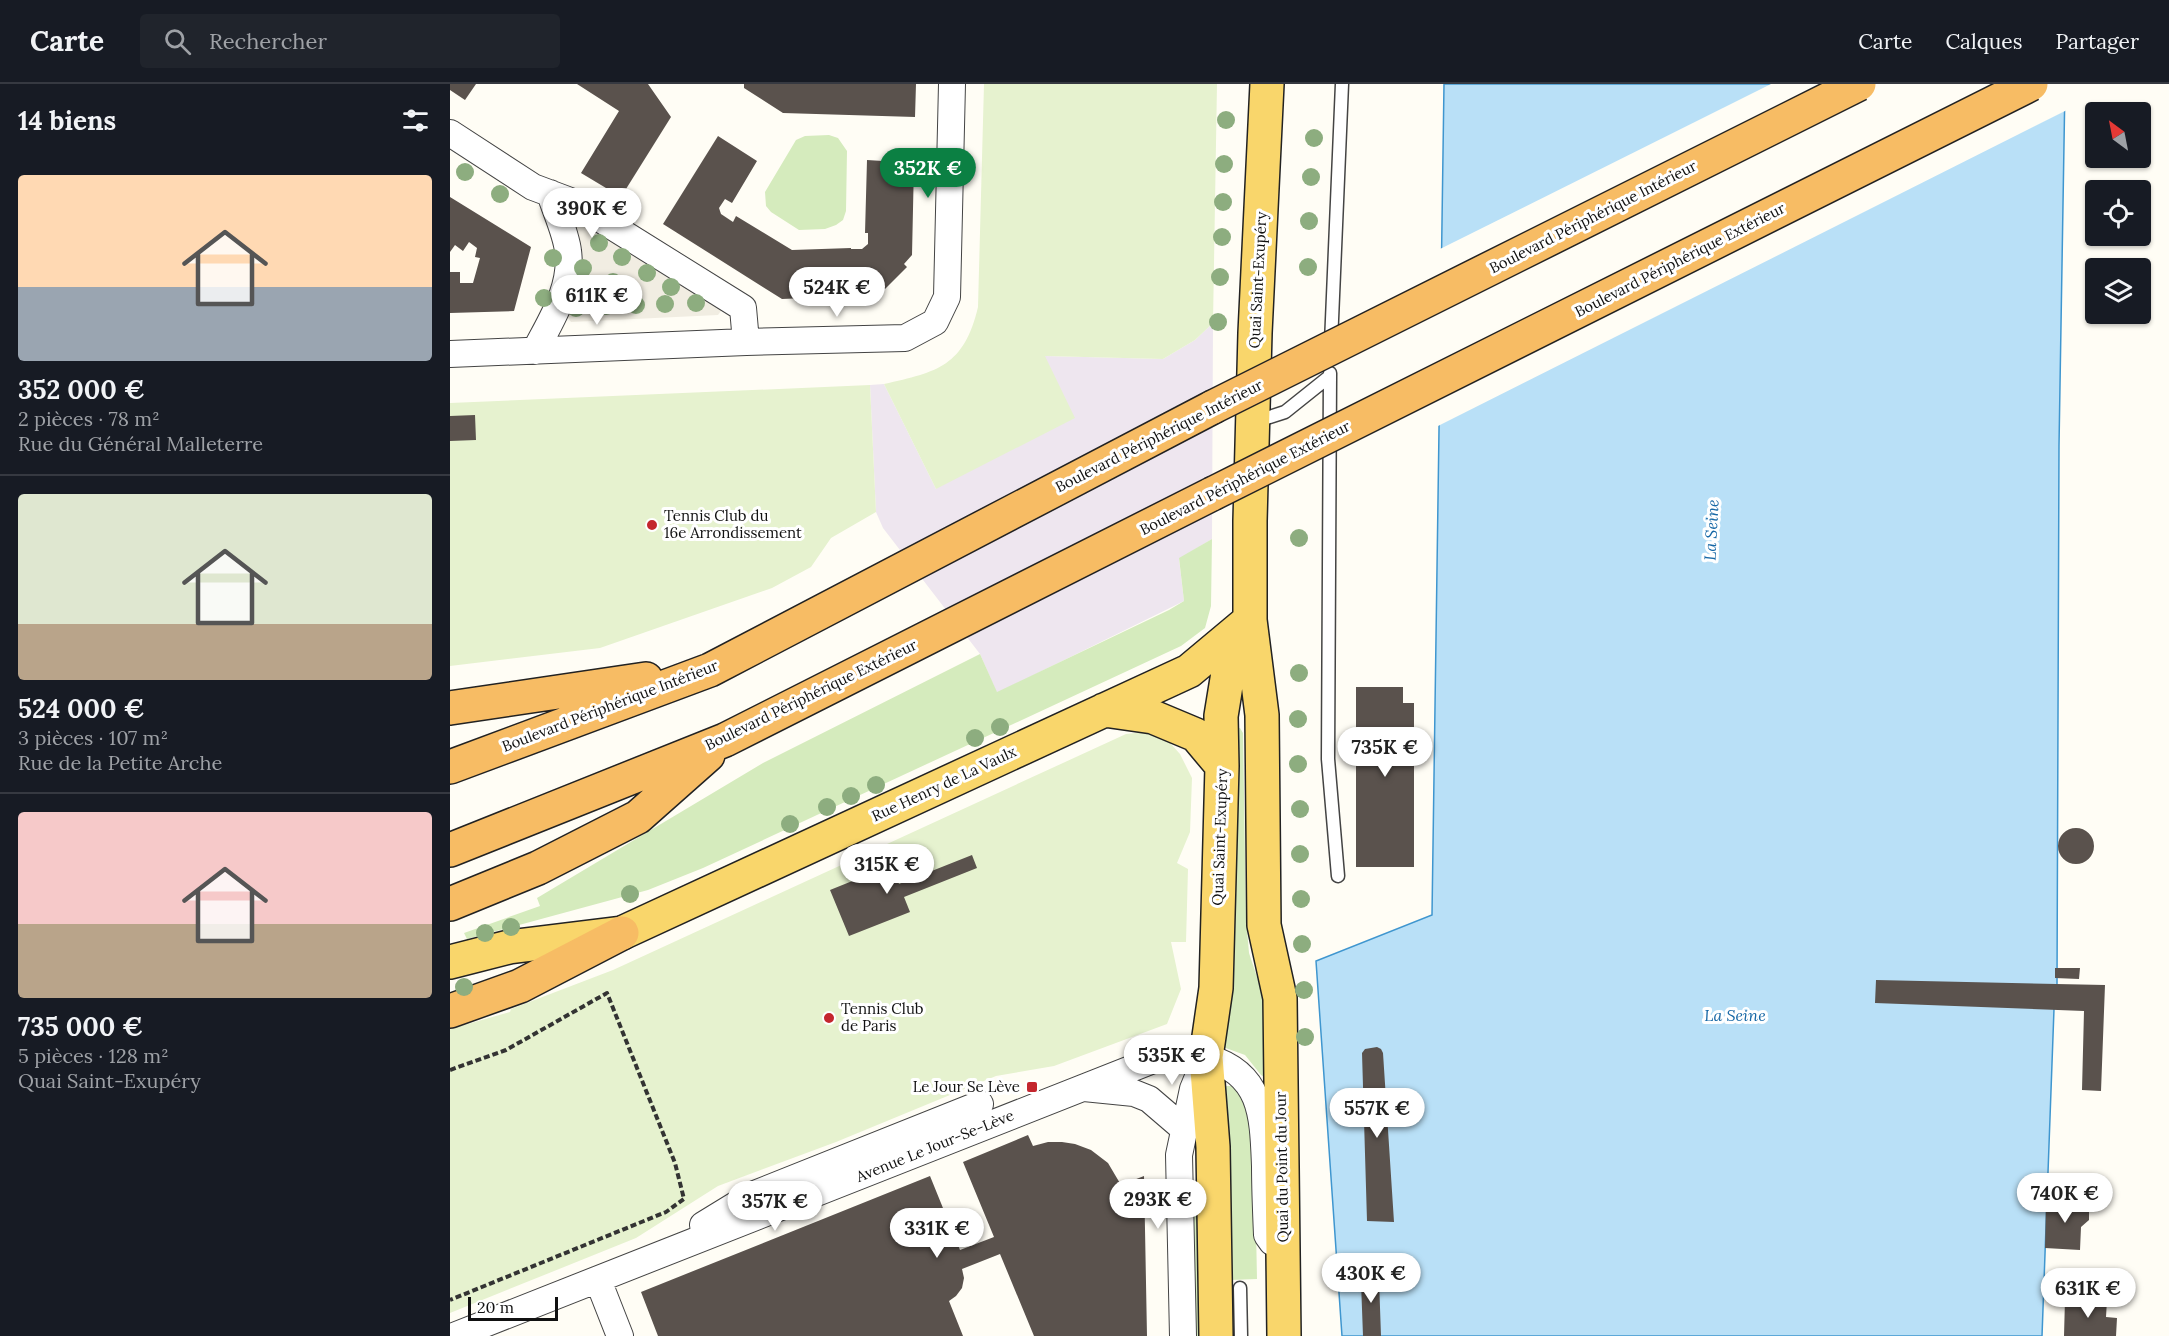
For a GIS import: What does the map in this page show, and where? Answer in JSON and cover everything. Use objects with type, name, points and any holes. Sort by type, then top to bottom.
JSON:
[{"type":"highway","name":"Boulevard Périphérique Intérieur","points":[[450,767],[710,670],[1213,407],[1859,84]]},
{"type":"highway","name":"Boulevard Périphérique Extérieur","points":[[450,850],[725,740],[2031,84]]},
{"type":"highway","points":[[450,708],[710,670]]},
{"type":"highway","points":[[450,904],[538,868],[638,817],[725,740]]},
{"type":"highway","points":[[450,1011],[520,986],[622,933]]},
{"type":"main road","name":"Quai Saint-Exupéry","points":[[1267,84],[1253,422],[1250,620],[1262,716],[1264,925],[1280,998]]},
{"type":"main road","name":"Quai Saint-Exupéry","points":[[1206,1057],[1216,988],[1222,766],[1221,716],[1228,673],[1250,620]]},
{"type":"main road","name":"Rue Henry de La Vaulx","points":[[450,962],[509,947],[622,933],[1189,671],[1250,620]]},
{"type":"main road","points":[[1104,710],[1153,717],[1196,735],[1222,766]]},
{"type":"main road","name":"Quai du Point du Jour","points":[[1280,998],[1284,1336]]},
{"type":"main road","points":[[1206,1057],[1213,1148],[1216,1336]]},
{"type":"street","points":[[450,354],[905,338],[934,322],[947,297],[952,84]]},
{"type":"street","points":[[450,133],[533,187],[573,202],[743,308],[746,342]]},
{"type":"street","points":[[535,351],[567,284],[568,251],[550,193]]},
{"type":"street","name":"Avenue Le Jour-Se-Lève","points":[[454,1336],[1166,1054],[1206,1057]]},
{"type":"street","points":[[1183,1336],[1179,1155],[1193,1089],[1206,1057],[1221,1063],[1243,1078],[1258,1100],[1263,1120],[1267,1235],[1283,1260]]},
{"type":"street","name":"Avenue Le Jour-Se-Lève","points":[[1081,1087],[1134,1093],[1149,1099],[1184,1129]]},
{"type":"street","points":[[644,1261],[752,1195],[980,1104]]},
{"type":"street","points":[[598,1280],[620,1336]]},
{"type":"lane","points":[[1338,876],[1328,759],[1330,376],[1342,84]]},
{"type":"lane","points":[[1253,422],[1285,412],[1330,376]]},
{"type":"lane","points":[[1240,1288],[1241,1336]]},
{"type":"path","points":[[450,1070],[506,1050],[608,993],[675,1164],[684,1199],[666,1212],[450,1300]]},
{"type":"shaded area","points":[[577,213],[723,308],[718,315],[571,322],[566,315],[569,215]]},
{"type":"shaded area","points":[[1213,323],[1212,539],[1179,559],[1184,601],[997,693],[980,654],[883,528],[876,512],[870,385],[884,384],[936,489],[1045,356],[1163,359],[1195,340]]},
{"type":"green space","points":[[984,84],[1217,84],[1213,323],[1195,340],[1163,359],[1045,356],[1075,418],[936,489],[884,384],[920,375],[946,363],[965,342],[972,327],[978,307]]},
{"type":"green space","points":[[829,135],[838,138],[847,151],[846,211],[843,220],[836,225],[825,229],[799,230],[771,212],[766,206],[765,192],[796,140],[805,136]]},
{"type":"green space","name":"Tennis Club du 16e Arrondissement","points":[[870,385],[876,512],[831,538],[811,567],[772,588],[600,648],[450,666],[450,403]]},
{"type":"green space","points":[[1212,539],[1211,606],[1205,628],[1181,646],[703,868],[648,890],[467,939],[464,933],[540,906],[537,898],[763,763],[980,654],[997,692],[1169,610],[1184,601],[1179,558]]},
{"type":"green space","points":[[1240,728],[1243,733],[1246,918],[1249,953],[1264,998],[1266,1078],[1245,1055],[1223,1047],[1234,729]]},
{"type":"green space","name":"Tennis Club de Paris","points":[[1144,732],[1170,743],[1180,754],[1192,778],[1190,832],[1177,863],[1188,869],[1186,942],[1171,942],[1181,989],[1167,1024],[1054,1066],[996,1076],[836,1142],[718,1186],[636,1238],[450,1313],[450,1029],[510,1012],[511,1009],[613,970],[1126,734]]},
{"type":"green space","points":[[1226,1086],[1231,1086],[1242,1095],[1254,1128],[1257,1279],[1230,1280]]},
{"type":"green space","points":[[1192,1187],[1198,1187],[1204,1336],[1194,1336]]},
{"type":"water","name":"La Seine","points":[[1444,84],[2065,84],[2059,446],[2057,985],[2054,1009],[2042,1336],[1342,1336],[1316,961],[1432,915]]},
{"type":"pier","points":[[1771,84],[2068,84],[2067,110],[1436,427],[1438,250]]},
{"type":"building","points":[[450,84],[476,84],[465,100],[450,90]]},
{"type":"building","points":[[577,84],[648,84],[671,117],[621,197],[581,173],[619,111]]},
{"type":"building","points":[[744,84],[916,84],[915,117],[783,113],[744,88]]},
{"type":"building","points":[[718,136],[757,161],[732,203],[725,199],[719,208],[721,214],[733,222],[736,216],[792,250],[862,249],[868,244],[868,233],[865,233],[867,160],[914,163],[912,255],[904,264],[907,267],[885,289],[882,286],[874,295],[782,299],[663,224]]},
{"type":"building","points":[[450,197],[531,247],[514,311],[450,313],[450,272],[460,272],[460,283],[473,283],[480,258],[475,257],[477,248],[469,242],[463,251],[455,245],[450,252]]},
{"type":"building","points":[[475,415],[476,440],[450,441],[450,416]]},
{"type":"building","points":[[1356,687],[1403,687],[1403,703],[1414,703],[1414,867],[1356,867]]},
{"type":"building","points":[[2076,828],[2088,834],[2094,846],[2088,858],[2076,864],[2064,858],[2058,846],[2064,834]]},
{"type":"building","points":[[972,855],[977,868],[904,897],[910,912],[849,936],[830,890],[892,865],[899,884]]},
{"type":"building","points":[[2055,968],[2080,968],[2079,979],[2055,978]]},
{"type":"building","points":[[1876,980],[2105,985],[2101,1091],[2082,1090],[2084,1011],[1875,1003]]},
{"type":"building","points":[[1377,1047],[1383,1053],[1394,1222],[1367,1221],[1362,1053],[1365,1049]]},
{"type":"building","points":[[1028,1135],[1033,1146],[1048,1142],[1062,1142],[1091,1150],[1108,1163],[1121,1185],[1144,1176],[1147,1336],[1034,1336],[1000,1254],[962,1269],[964,1278],[962,1288],[949,1301],[963,1336],[658,1336],[641,1292],[930,1176],[960,1250],[994,1237],[963,1162]]},
{"type":"building","points":[[2046,1201],[2085,1203],[2089,1209],[2089,1220],[2081,1227],[2080,1250],[2045,1248]]},
{"type":"building","points":[[1370,1265],[1379,1279],[1381,1336],[1363,1336],[1361,1282]]},
{"type":"building","points":[[2065,1299],[2107,1300],[2106,1317],[2117,1318],[2116,1336],[2064,1336]]},
{"type":"place","name":"Tennis Club du 16e Arrondissement","points":[[652,525]]},
{"type":"place","name":"Tennis Club de Paris","points":[[829,1018]]},
{"type":"place","name":"Le Jour Se Lève","points":[[1032,1087]]}]
